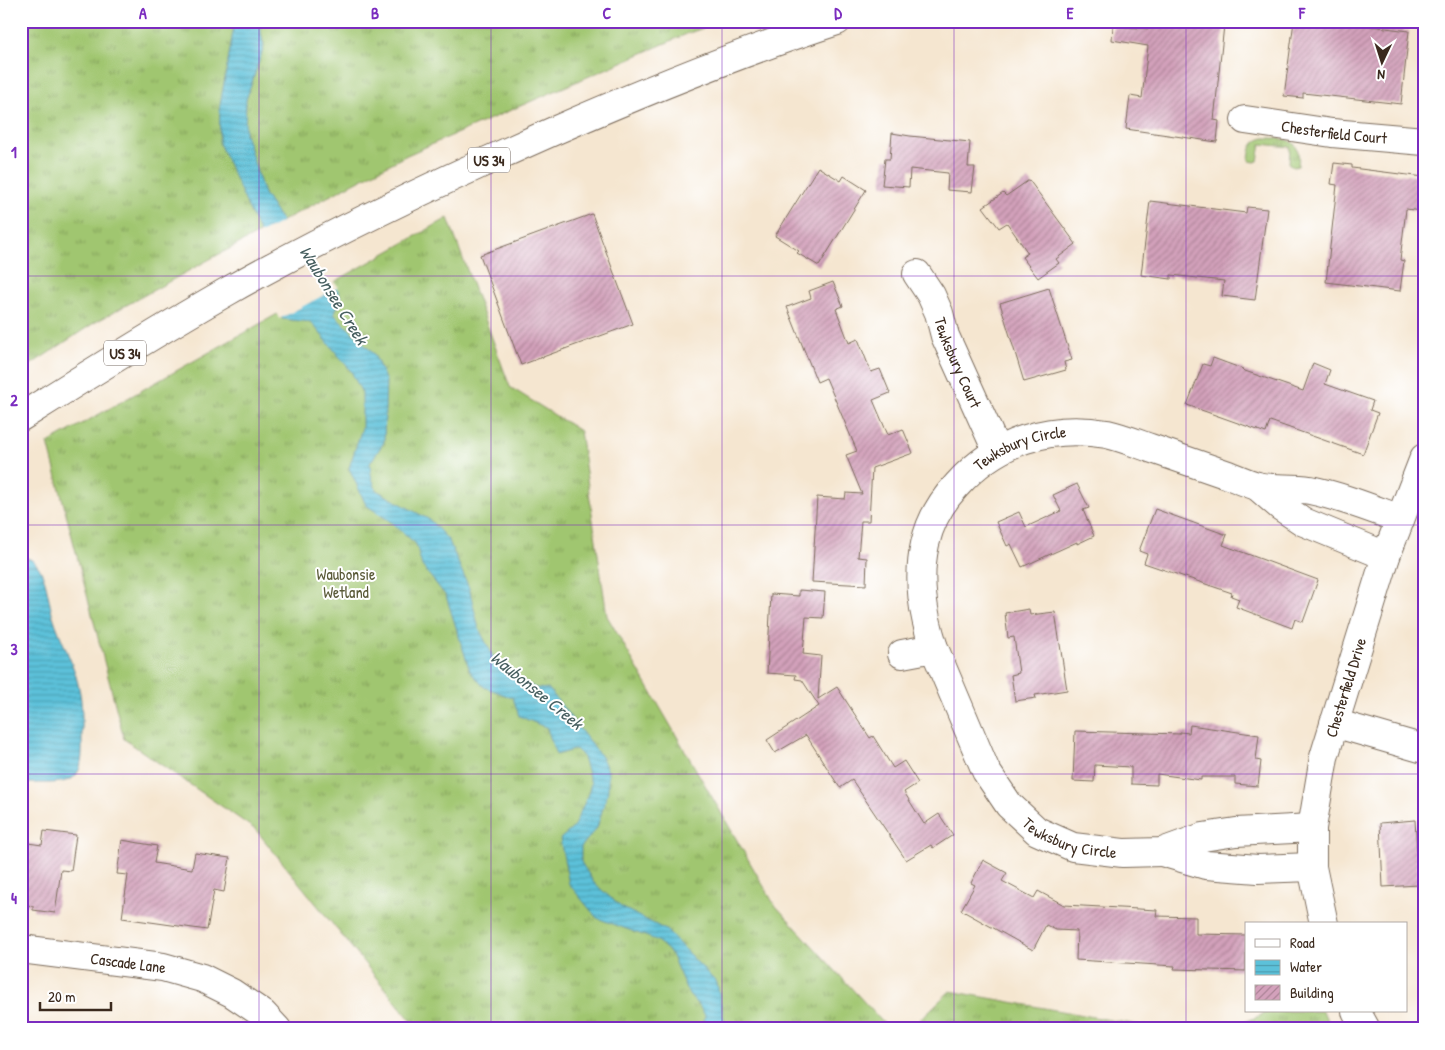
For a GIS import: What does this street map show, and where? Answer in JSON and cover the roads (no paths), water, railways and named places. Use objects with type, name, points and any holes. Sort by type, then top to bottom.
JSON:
[{"type":"street","name":"US 34","points":[[21,417],[229,290],[351,226],[487,160],[629,98],[700,70],[837,21]]},
{"type":"street","name":"Chesterfield Court","points":[[1245,120],[1332,133],[1424,141]]},
{"type":"street","name":"Tewksbury Court","points":[[917,274],[931,295],[939,313],[945,336],[997,451]]},
{"type":"street","name":"Tewksbury Circle","points":[[1312,828],[1236,832],[1203,837],[1162,852],[1123,853],[1073,846],[1037,831],[1009,805],[986,771],[934,648],[926,621],[922,596],[923,559],[928,534],[947,495],[971,470],[997,451],[1024,438],[1048,432],[1082,431],[1108,434],[1257,486],[1317,492],[1400,519]]},
{"type":"street","name":"Chesterfield Drive","points":[[1324,922],[1312,867],[1312,828],[1324,757],[1386,556],[1424,458]]},
{"type":"street","name":"Tewksbury Circle","points":[[1257,486],[1280,506],[1304,522],[1386,556]]},
{"type":"street","points":[[902,654],[934,648]]},
{"type":"street","points":[[1334,723],[1424,749]]},
{"type":"street","name":"Tewksbury Circle","points":[[1162,852],[1206,866],[1258,870],[1312,867]]},
{"type":"street","name":"Cascade Lane","points":[[21,949],[163,967],[202,978],[232,992],[263,1014],[277,1029]]},
{"type":"street","points":[[1357,1012],[1366,1029]]},
{"type":"water","name":"Waubonsee Creek","points":[[235,21],[259,21],[264,47],[246,100],[245,133],[264,194],[312,266],[338,289],[341,298],[334,314],[374,354],[386,381],[384,442],[370,463],[371,475],[376,490],[430,520],[449,541],[469,588],[479,629],[497,664],[535,688],[549,689],[602,758],[608,771],[608,791],[597,828],[581,847],[581,862],[594,883],[621,907],[666,930],[717,983],[726,1029],[703,1029],[705,1015],[689,995],[670,952],[656,940],[597,918],[569,884],[560,839],[573,828],[588,795],[591,783],[582,755],[576,749],[556,755],[547,728],[519,716],[513,698],[484,687],[470,671],[446,596],[422,566],[416,544],[391,522],[366,505],[349,468],[362,428],[362,393],[351,371],[311,322],[282,319],[274,299],[272,260],[219,143],[220,105]]},
{"type":"water","points":[[21,557],[30,559],[41,571],[53,616],[76,675],[80,691],[82,720],[81,763],[76,775],[66,781],[21,784]]},
{"type":"park label","name":"Waubonsie Wetland","points":[[346,583]]}]
